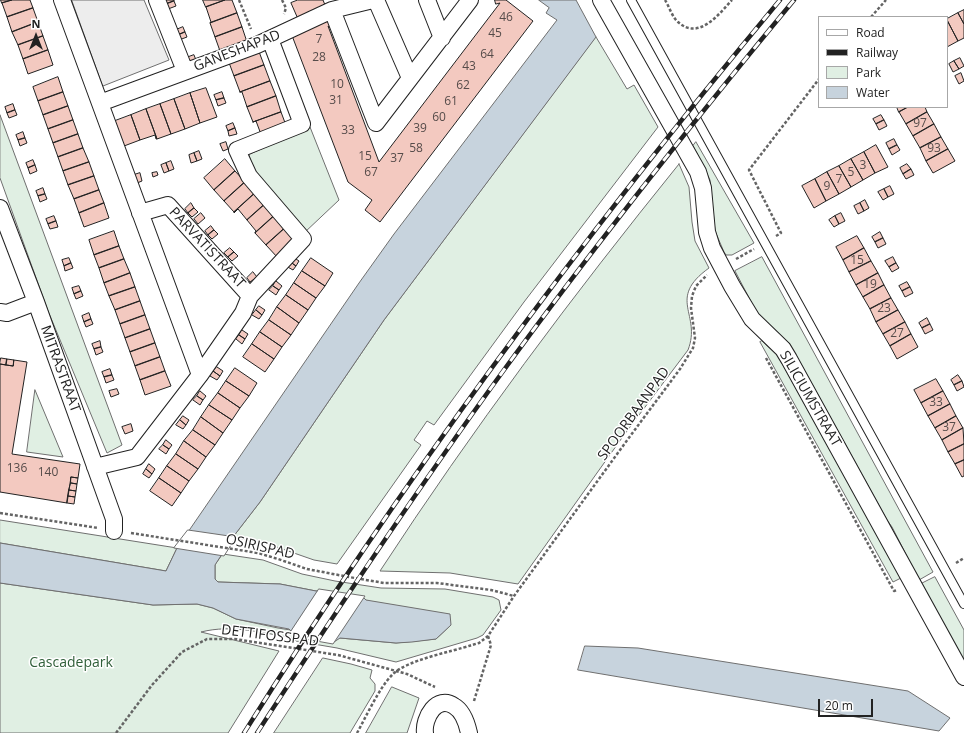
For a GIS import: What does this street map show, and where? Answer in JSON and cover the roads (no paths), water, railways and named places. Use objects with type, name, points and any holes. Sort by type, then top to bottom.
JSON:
[{"type":"street","points":[[62,0],[200,376]]},
{"type":"street","points":[[157,0],[185,71]]},
{"type":"street","points":[[375,0],[410,78]]},
{"type":"street","name":"GANESHAPAD","points":[[100,103],[263,42],[332,10],[375,0]]},
{"type":"street","points":[[427,0],[442,38]]},
{"type":"street","points":[[332,10],[376,123],[470,0]]},
{"type":"street","name":"SILICIUMSTRAAT","points":[[601,0],[698,172],[703,188],[707,232],[712,248],[740,301],[752,319],[783,350],[789,359],[964,677]]},
{"type":"street","points":[[250,296],[303,239],[249,176],[237,150],[302,124],[263,42]]},
{"type":"street","name":"PARVATISTRAAT","points":[[95,467],[137,457],[200,376],[243,313],[250,296],[168,205],[140,212]]},
{"type":"street","name":"MITRASTRAAT","points":[[0,208],[36,302],[114,519],[114,531]]},
{"type":"street","points":[[0,312],[6,313],[36,302]]},
{"type":"street","points":[[425,733],[426,720],[429,712],[443,703],[449,703],[458,708],[468,729]]},
{"type":"lane","points":[[631,0],[964,604]]},
{"type":"water","points":[[539,0],[576,0],[596,37],[384,320],[260,502],[233,537],[215,565],[215,579],[218,582],[280,584],[364,598],[366,600],[450,614],[451,625],[436,639],[396,643],[340,638],[334,642],[295,635],[289,629],[236,619],[213,608],[197,604],[153,605],[0,583],[0,543],[166,571],[177,548],[359,283],[394,234],[557,20],[546,13],[549,8]]},
{"type":"water","points":[[585,646],[638,648],[908,691],[950,718],[939,731],[578,670]]},
{"type":"railway","points":[[244,733],[305,637],[368,543],[433,449],[500,357],[637,176],[780,0]]},
{"type":"railway","points":[[257,733],[316,642],[438,462],[536,326],[644,185],[794,0]]},
{"type":"park label","name":"Cascadepark","points":[[71,663]]}]
